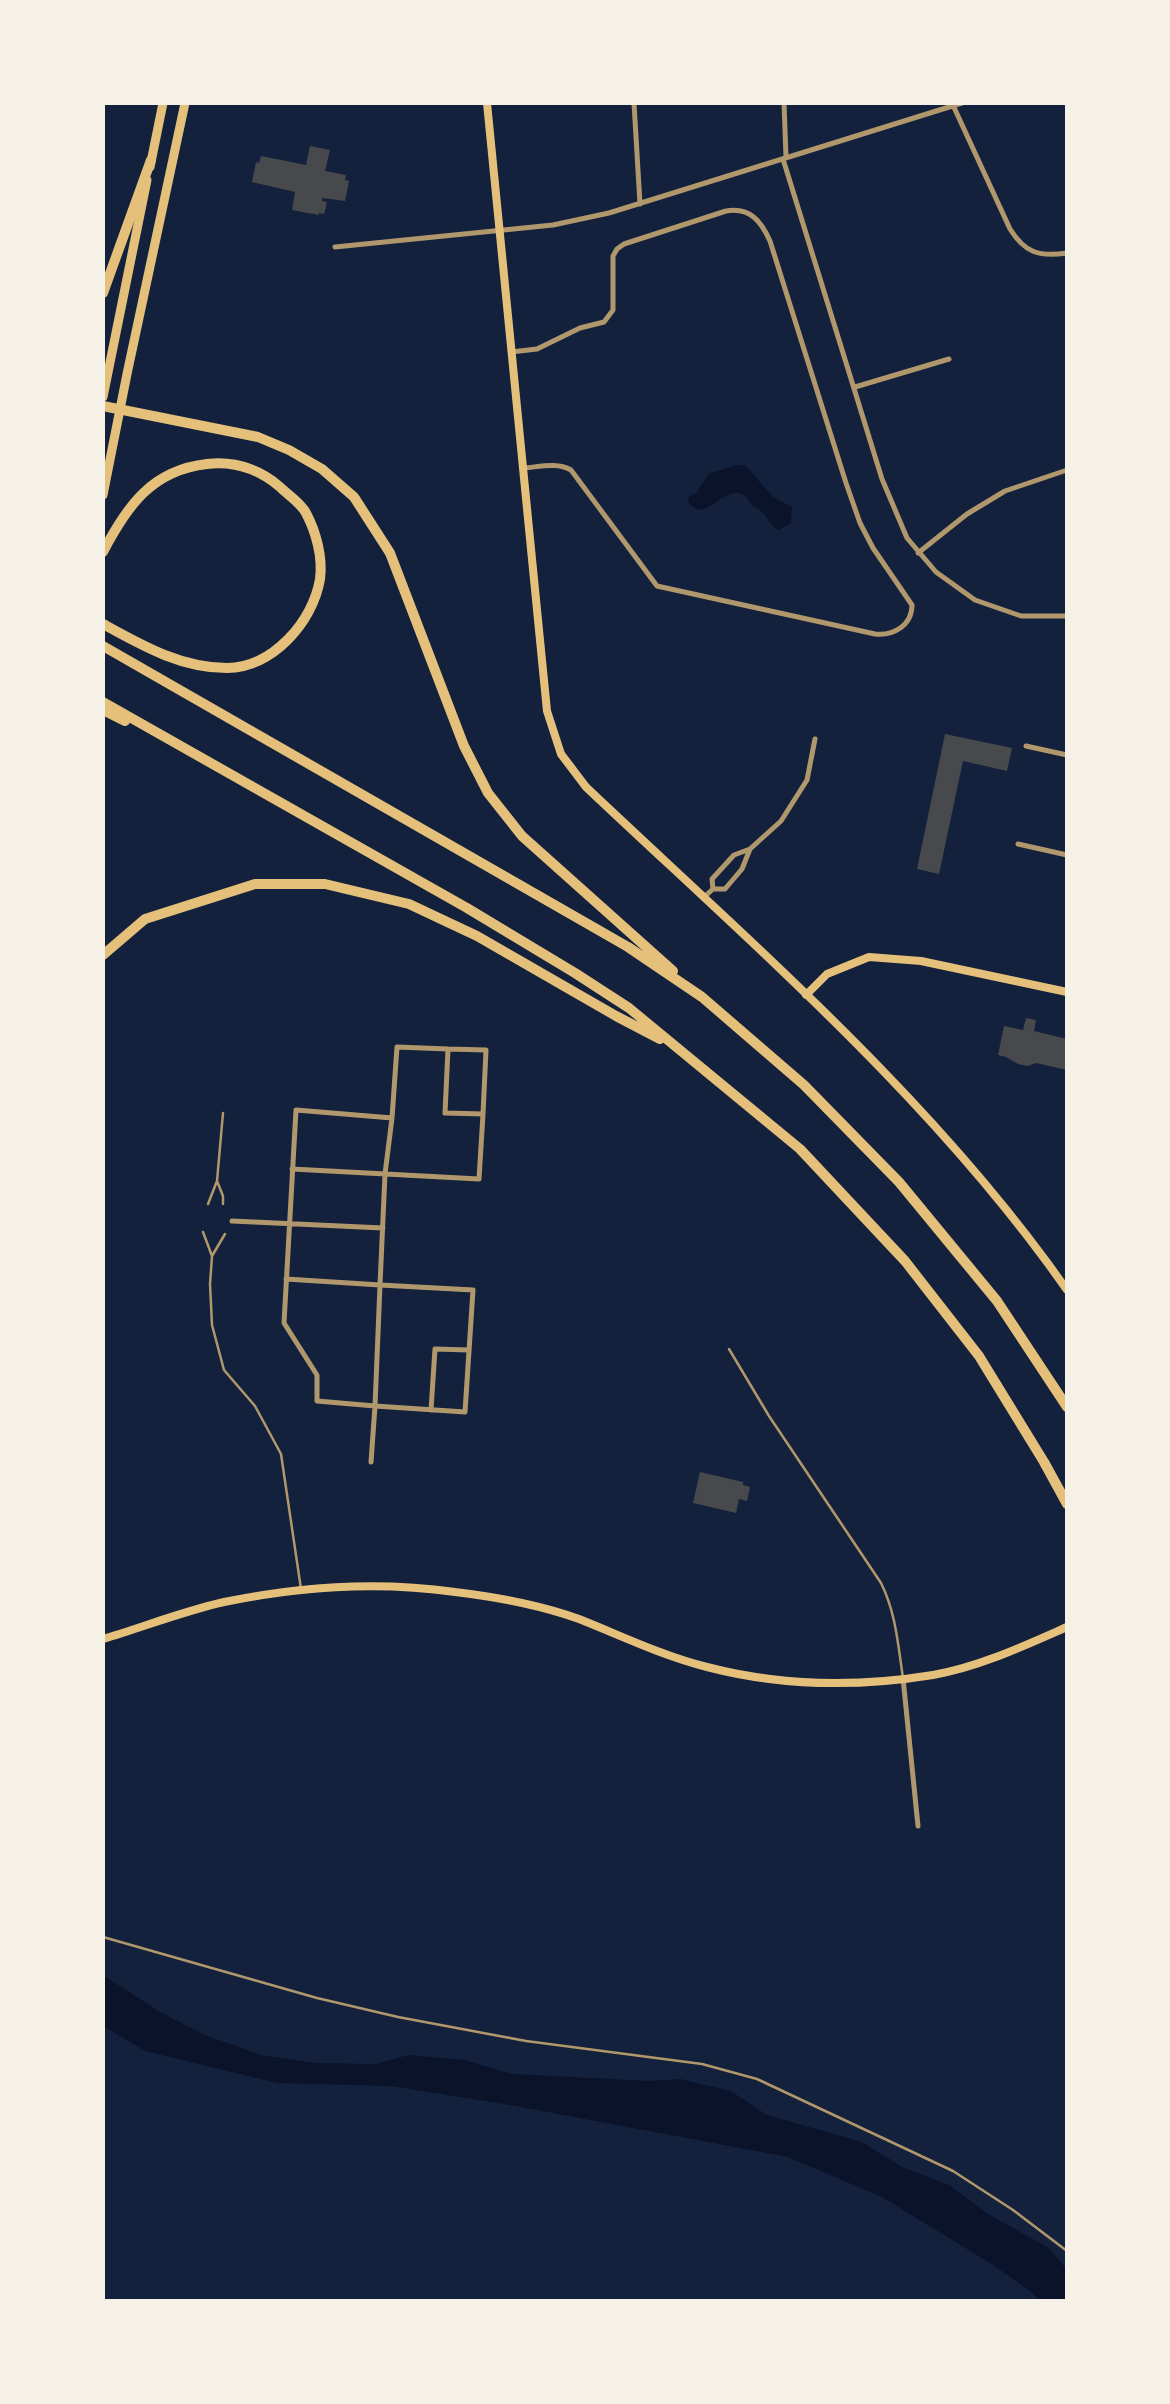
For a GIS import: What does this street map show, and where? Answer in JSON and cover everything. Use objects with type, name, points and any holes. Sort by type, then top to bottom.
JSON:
[{"type":"highway","points":[[103,293],[151,160]]},
{"type":"highway","points":[[103,406],[258,438],[289,450],[321,469],[355,497],[390,553],[464,746],[488,793],[530,845],[804,1085],[900,1182],[997,1301],[1067,1407]]},
{"type":"highway","points":[[103,552],[117,524],[149,486],[186,467],[227,462],[265,474],[305,510],[318,544],[320,579],[309,612],[288,641],[251,663],[230,668],[204,667],[173,660],[103,624]]},
{"type":"highway","points":[[103,646],[628,947],[702,997]]},
{"type":"highway","points":[[103,702],[575,972],[629,1008],[800,1149],[905,1261],[979,1356],[1067,1504]]},
{"type":"highway","points":[[103,710],[267,794]]},
{"type":"highway","points":[[103,955],[145,919],[255,884],[326,884],[409,904],[477,936],[616,1016],[677,1047]]},
{"type":"main road","points":[[103,397],[163,103]]},
{"type":"main road","points":[[103,495],[185,103]]},
{"type":"main road","points":[[487,103],[547,711],[561,754],[586,788],[806,995],[947,1139],[992,1192],[1067,1290]]},
{"type":"main road","points":[[806,995],[827,974],[869,957],[921,961],[1067,992]]},
{"type":"main road","points":[[103,1639],[222,1603],[301,1590],[380,1585],[454,1591],[514,1601],[576,1618],[642,1645],[708,1667],[785,1681],[862,1683],[934,1675],[1000,1656],[1067,1627]]},
{"type":"street","points":[[634,103],[640,204]]},
{"type":"street","points":[[784,103],[784,158],[883,479],[907,538],[936,572],[975,600],[1021,615],[1067,616]]},
{"type":"street","points":[[335,247],[553,225],[640,204],[962,103]]},
{"type":"street","points":[[953,105],[1018,242],[1030,251],[1048,256],[1067,253]]},
{"type":"street","points":[[511,352],[537,349],[580,327],[604,322],[612,310],[614,256],[617,249],[624,244],[726,211],[749,212],[771,240],[860,523],[873,548],[912,605],[912,613],[908,621],[894,632],[884,635],[657,586],[571,470],[554,465],[523,468]]},
{"type":"street","points":[[855,387],[949,359]]},
{"type":"street","points":[[918,553],[967,514],[1004,491],[1067,470]]},
{"type":"street","points":[[713,889],[712,879],[727,863],[734,856],[750,849],[781,821],[807,780],[815,739]]},
{"type":"street","points":[[1026,746],[1067,755]]},
{"type":"street","points":[[1018,844],[1067,855]]},
{"type":"street","points":[[703,898],[713,889],[724,889],[743,869],[750,849]]},
{"type":"street","points":[[292,1169],[385,1174],[479,1179],[486,1050],[397,1047],[385,1174],[371,1462]]},
{"type":"street","points":[[448,1049],[445,1113],[484,1114]]},
{"type":"street","points":[[286,1279],[472,1290],[465,1412],[317,1401],[317,1375],[284,1323],[286,1279],[292,1169],[296,1110],[392,1118]]},
{"type":"street","points":[[232,1221],[383,1228]]},
{"type":"street","points":[[431,1409],[435,1349],[469,1350]]},
{"type":"street","points":[[903,1678],[918,1826]]},
{"type":"lane","points":[[208,1204],[217,1181],[223,1113]]},
{"type":"lane","points":[[217,1181],[223,1204]]},
{"type":"lane","points":[[203,1232],[212,1256],[212,1325],[224,1370],[255,1406],[281,1454],[301,1590]]},
{"type":"lane","points":[[212,1256],[225,1234]]},
{"type":"lane","points":[[729,1349],[769,1416],[881,1583],[892,1610],[903,1678]]},
{"type":"lane","points":[[103,1937],[304,1994],[398,2017],[526,2041],[702,2064],[757,2079],[953,2171],[1013,2210],[1067,2251]]},
{"type":"water","points":[[736,465],[745,465],[773,497],[792,507],[791,523],[779,530],[739,493],[728,495],[700,510],[688,502],[689,497],[696,493],[709,474]]},
{"type":"water","points":[[103,1975],[160,2012],[205,2035],[261,2055],[315,2063],[376,2064],[408,2055],[464,2060],[512,2074],[650,2081],[680,2079],[731,2091],[767,2115],[862,2142],[902,2167],[949,2185],[988,2214],[1049,2248],[1067,2270],[1067,2301],[1039,2301],[1033,2293],[993,2265],[882,2197],[788,2157],[510,2105],[391,2086],[277,2083],[145,2051],[103,2026]]},
{"type":"building","points":[[310,146],[330,150],[325,171],[346,175],[345,180],[349,181],[345,201],[322,198],[322,201],[327,202],[324,214],[319,215],[292,210],[295,192],[252,182],[256,162],[259,163],[261,156],[306,165]]},
{"type":"building","points":[[945,734],[1012,748],[1007,771],[963,761],[939,874],[917,869]]},
{"type":"building","points":[[1026,1018],[1036,1020],[1034,1031],[1067,1039],[1067,1070],[1036,1063],[1028,1066],[1018,1064],[998,1055],[1004,1026],[1023,1030]]},
{"type":"building","points":[[700,1472],[743,1482],[743,1485],[750,1487],[747,1501],[739,1499],[736,1513],[693,1503]]}]
